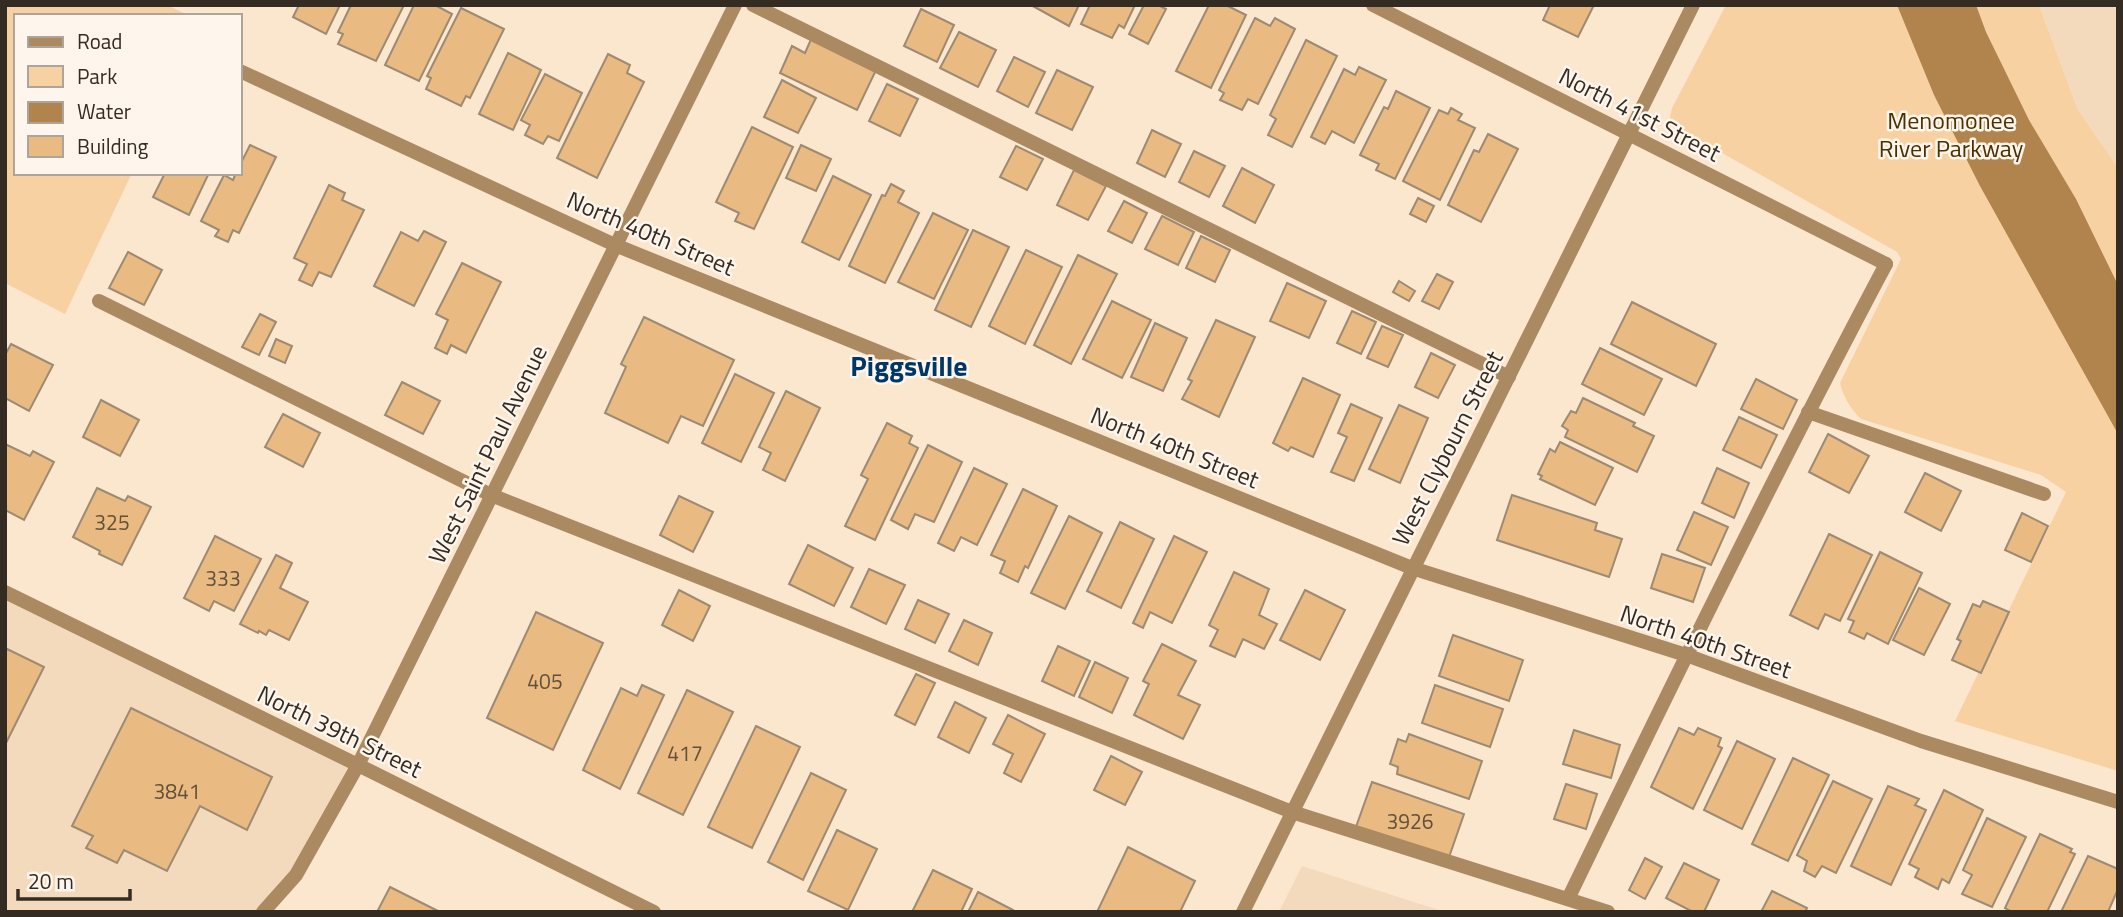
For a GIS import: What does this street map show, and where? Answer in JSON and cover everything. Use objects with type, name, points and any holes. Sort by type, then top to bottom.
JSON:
[{"type":"street","name":"West Saint Paul Avenue","points":[[263,912],[296,875],[358,765],[735,5]]},
{"type":"street","points":[[753,5],[1509,377]]},
{"type":"street","name":"North 41st Street","points":[[1373,5],[1886,264],[1808,412]]},
{"type":"street","name":"West Clybourn Street","points":[[1243,912],[1693,5]]},
{"type":"street","name":"North 40th Street","points":[[242,72],[615,245],[1412,568],[1686,655],[1921,741],[2118,802]]},
{"type":"street","points":[[99,302],[491,495],[1292,812],[1608,912]]},
{"type":"street","points":[[1568,899],[1808,412],[2044,494]]},
{"type":"street","name":"North 39th Street","points":[[5,592],[654,912]]},
{"type":"shaded area","points":[[2039,5],[2118,5],[2118,168],[2077,108]]},
{"type":"shaded area","points":[[5,592],[358,765],[296,875],[263,912],[5,912]]},
{"type":"shaded area","points":[[1302,866],[1445,912],[1279,912]]},
{"type":"green space","points":[[5,5],[167,5],[186,14],[14,14],[14,175],[131,175],[65,314],[5,283]]},
{"type":"green space","name":"Menomonee River Parkway","points":[[1726,5],[2039,5],[2077,108],[2118,168],[2118,771],[1955,721],[2066,492],[2041,475],[1861,419],[1851,407],[1840,383],[1901,259],[1897,252],[1685,132],[1670,118],[1672,108]]},
{"type":"water","points":[[1897,5],[1976,5],[1986,32],[2029,120],[2076,199],[2118,285],[2118,434],[1980,186],[1934,95]]},
{"type":"building","points":[[299,5],[340,5],[326,34],[293,17]]},
{"type":"building","points":[[351,5],[404,5],[376,61],[338,44],[343,34],[338,32]]},
{"type":"building","points":[[414,5],[435,5],[452,14],[419,81],[385,65]]},
{"type":"building","points":[[1031,5],[1079,5],[1069,26]]},
{"type":"building","points":[[1090,5],[1135,5],[1124,28],[1119,25],[1112,38],[1081,24]]},
{"type":"building","points":[[1144,5],[1158,5],[1166,9],[1148,44],[1129,34]]},
{"type":"building","points":[[1209,5],[1226,5],[1246,15],[1211,88],[1176,71]]},
{"type":"building","points":[[1550,5],[1594,5],[1578,37],[1543,20]]},
{"type":"building","points":[[461,8],[504,29],[470,98],[466,96],[461,106],[426,89],[431,78],[427,76]]},
{"type":"building","points":[[921,9],[954,25],[937,62],[904,46]]},
{"type":"building","points":[[1255,18],[1270,26],[1275,18],[1295,29],[1258,104],[1248,99],[1242,110],[1220,100],[1224,93],[1219,90]]},
{"type":"building","points":[[959,32],[996,50],[978,87],[940,68]]},
{"type":"building","points":[[812,37],[877,68],[857,110],[780,73],[792,46],[805,53]]},
{"type":"building","points":[[1306,40],[1337,56],[1292,147],[1268,135],[1276,119],[1270,115]]},
{"type":"building","points":[[508,53],[541,70],[513,130],[479,114]]},
{"type":"building","points":[[608,54],[630,65],[627,73],[644,82],[597,178],[557,158]]},
{"type":"building","points":[[1014,57],[1045,72],[1028,107],[997,91]]},
{"type":"building","points":[[1359,67],[1386,80],[1354,143],[1332,131],[1325,144],[1311,137],[1344,69],[1355,75]]},
{"type":"building","points":[[1057,70],[1093,87],[1072,130],[1036,113]]},
{"type":"building","points":[[545,74],[582,93],[559,141],[548,136],[543,144],[525,135],[530,125],[521,120]]},
{"type":"building","points":[[782,80],[816,98],[798,133],[764,117]]},
{"type":"building","points":[[887,84],[918,99],[900,136],[869,121]]},
{"type":"building","points":[[1396,91],[1430,108],[1395,179],[1376,170],[1379,164],[1360,155],[1384,107],[1388,109]]},
{"type":"building","points":[[1451,108],[1462,114],[1458,120],[1475,128],[1440,200],[1403,181],[1439,110],[1448,114]]},
{"type":"building","points":[[752,127],[793,147],[754,229],[735,221],[739,213],[716,202]]},
{"type":"building","points":[[1152,130],[1181,144],[1165,177],[1137,163]]},
{"type":"building","points":[[1488,134],[1518,149],[1481,222],[1448,205],[1474,150],[1479,152]]},
{"type":"building","points":[[250,145],[276,157],[239,233],[233,230],[228,242],[215,236],[219,230],[201,221],[224,175],[233,180],[235,175],[242,175],[242,161]]},
{"type":"building","points":[[801,145],[831,159],[816,191],[786,178]]},
{"type":"building","points":[[1016,146],[1043,159],[1027,190],[1000,177]]},
{"type":"building","points":[[1194,151],[1225,166],[1209,197],[1179,182]]},
{"type":"building","points":[[1242,168],[1274,185],[1255,223],[1223,206]]},
{"type":"building","points":[[1074,170],[1106,186],[1088,220],[1057,205]]},
{"type":"building","points":[[164,175],[208,175],[189,215],[153,197]]},
{"type":"building","points":[[833,176],[871,195],[839,260],[802,242]]},
{"type":"building","points":[[891,184],[904,191],[898,202],[919,213],[885,283],[849,266],[882,195],[885,196]]},
{"type":"building","points":[[329,185],[345,193],[342,200],[364,210],[331,277],[319,272],[312,286],[299,280],[307,264],[294,258]]},
{"type":"building","points":[[1418,198],[1434,206],[1426,222],[1410,214]]},
{"type":"building","points":[[1124,201],[1147,213],[1132,243],[1108,231]]},
{"type":"building","points":[[933,213],[968,230],[934,299],[898,282]]},
{"type":"building","points":[[1162,216],[1194,232],[1178,265],[1145,249]]},
{"type":"building","points":[[973,230],[1009,247],[971,327],[935,310]]},
{"type":"building","points":[[424,231],[446,242],[414,306],[374,286],[401,232],[418,241]]},
{"type":"building","points":[[1201,236],[1230,250],[1215,282],[1186,268]]},
{"type":"building","points":[[1026,250],[1062,267],[1025,344],[989,326]]},
{"type":"building","points":[[128,252],[162,270],[144,305],[109,288]]},
{"type":"building","points":[[1078,255],[1117,274],[1071,364],[1034,345]]},
{"type":"building","points":[[462,263],[501,282],[466,353],[451,345],[447,354],[435,348],[448,320],[436,314]]},
{"type":"building","points":[[1437,274],[1453,282],[1439,309],[1422,301]]},
{"type":"building","points":[[1399,281],[1415,291],[1409,301],[1393,292]]},
{"type":"building","points":[[1287,283],[1326,301],[1309,338],[1270,321]]},
{"type":"building","points":[[1112,301],[1151,320],[1122,378],[1083,359]]},
{"type":"building","points":[[1632,302],[1716,344],[1696,386],[1611,344]]},
{"type":"building","points":[[1352,311],[1376,322],[1361,354],[1337,343]]},
{"type":"building","points":[[260,314],[276,322],[259,355],[242,347]]},
{"type":"building","points":[[644,317],[734,360],[703,426],[681,416],[668,443],[605,413],[626,367],[621,364]]},
{"type":"building","points":[[1216,320],[1255,337],[1219,417],[1182,399],[1192,381],[1188,379]]},
{"type":"building","points":[[1155,323],[1187,338],[1163,391],[1131,377]]},
{"type":"building","points":[[1382,326],[1403,335],[1388,367],[1367,358]]},
{"type":"building","points":[[276,339],[292,346],[285,363],[269,356]]},
{"type":"building","points":[[11,344],[53,365],[29,411],[5,398],[5,355]]},
{"type":"building","points":[[1600,348],[1662,379],[1644,415],[1582,384]]},
{"type":"building","points":[[1431,353],[1455,365],[1438,398],[1415,387]]},
{"type":"building","points":[[735,374],[774,393],[741,462],[702,443]]},
{"type":"building","points":[[1303,378],[1340,395],[1313,457],[1291,447],[1288,451],[1273,443]]},
{"type":"building","points":[[1756,379],[1797,400],[1783,429],[1741,409]]},
{"type":"building","points":[[402,382],[440,401],[423,434],[385,415]]},
{"type":"building","points":[[786,391],[820,408],[785,481],[763,470],[771,453],[759,447]]},
{"type":"building","points":[[1583,398],[1635,423],[1633,426],[1654,436],[1637,472],[1565,437],[1568,430],[1562,426],[1571,411],[1576,413]]},
{"type":"building","points":[[101,400],[139,420],[120,456],[83,437]]},
{"type":"building","points":[[1351,404],[1382,418],[1354,481],[1331,472],[1347,437],[1338,433]]},
{"type":"building","points":[[1399,405],[1428,418],[1400,483],[1369,469]]},
{"type":"building","points":[[283,414],[320,433],[303,467],[265,447]]},
{"type":"building","points":[[1739,417],[1777,435],[1761,468],[1723,450]]},
{"type":"building","points":[[887,423],[912,436],[909,443],[918,448],[875,540],[845,526],[868,479],[861,475]]},
{"type":"building","points":[[1828,434],[1869,456],[1849,493],[1809,472]]},
{"type":"building","points":[[1560,442],[1613,468],[1595,505],[1540,479],[1542,476],[1538,474],[1550,449],[1555,452]]},
{"type":"building","points":[[5,444],[30,456],[33,451],[54,462],[24,520],[5,510]]},
{"type":"building","points":[[928,445],[962,462],[934,522],[915,514],[908,529],[891,520]]},
{"type":"building","points":[[974,468],[1007,484],[977,545],[961,537],[954,551],[938,543]]},
{"type":"building","points":[[1717,468],[1749,483],[1734,518],[1702,503]]},
{"type":"building","points":[[1925,473],[1961,491],[1941,531],[1905,512]]},
{"type":"building","points":[[97,488],[125,501],[128,496],[151,507],[122,565],[73,537]]},
{"type":"building","points":[[1023,489],[1057,506],[1028,568],[1025,566],[1018,582],[1000,573],[1005,561],[991,555]]},
{"type":"building","points":[[1512,495],[1597,523],[1595,530],[1622,539],[1609,577],[1497,540]]},
{"type":"building","points":[[679,496],[713,512],[693,552],[660,535]]},
{"type":"building","points":[[1694,512],[1728,527],[1711,565],[1677,550]]},
{"type":"building","points":[[2022,513],[2048,526],[2031,562],[2005,550]]},
{"type":"building","points":[[1069,516],[1102,533],[1065,609],[1031,593]]},
{"type":"building","points":[[1120,522],[1154,539],[1121,608],[1087,591]]},
{"type":"building","points":[[1829,534],[1872,555],[1840,621],[1825,614],[1818,629],[1790,615]]},
{"type":"building","points":[[215,536],[261,559],[234,611],[214,601],[209,611],[184,598]]},
{"type":"building","points":[[1174,536],[1207,552],[1172,623],[1150,612],[1143,628],[1133,623]]},
{"type":"building","points":[[808,545],[853,568],[834,606],[789,584]]},
{"type":"building","points":[[1880,552],[1922,573],[1888,644],[1867,633],[1864,639],[1849,632],[1854,621],[1848,619]]},
{"type":"building","points":[[1662,554],[1705,568],[1693,602],[1651,588]]},
{"type":"building","points":[[276,555],[292,563],[280,588],[308,602],[289,640],[269,630],[266,635],[240,624]]},
{"type":"building","points":[[869,569],[905,585],[886,624],[851,607]]},
{"type":"building","points":[[1234,572],[1269,589],[1259,615],[1277,624],[1264,649],[1243,639],[1235,657],[1210,646],[1218,630],[1209,625]]},
{"type":"building","points":[[1919,588],[1950,604],[1924,655],[1893,640]]},
{"type":"building","points":[[679,590],[710,606],[693,641],[662,625]]},
{"type":"building","points":[[1305,590],[1345,610],[1320,660],[1280,640]]},
{"type":"building","points":[[918,600],[949,614],[935,643],[905,629]]},
{"type":"building","points":[[1983,601],[2009,612],[1981,673],[1952,660],[1961,641],[1957,639],[1973,604],[1980,607]]},
{"type":"building","points":[[536,612],[603,643],[553,750],[487,718]]},
{"type":"building","points":[[964,620],[992,633],[978,665],[949,651]]},
{"type":"building","points":[[1453,635],[1523,660],[1509,701],[1439,676]]},
{"type":"building","points":[[1162,644],[1196,661],[1178,695],[1200,705],[1183,739],[1134,715],[1149,684],[1143,681]]},
{"type":"building","points":[[1058,646],[1090,661],[1074,696],[1042,681]]},
{"type":"building","points":[[5,648],[44,667],[5,745]]},
{"type":"building","points":[[1095,662],[1128,678],[1112,713],[1079,697]]},
{"type":"building","points":[[916,674],[935,683],[915,725],[895,715]]},
{"type":"building","points":[[642,685],[664,695],[620,789],[583,770],[621,688],[637,696]]},
{"type":"building","points":[[1435,685],[1503,709],[1490,747],[1422,723]]},
{"type":"building","points":[[687,690],[733,712],[683,815],[638,793]]},
{"type":"building","points":[[955,702],[986,718],[969,753],[938,737]]},
{"type":"building","points":[[131,708],[272,777],[247,830],[200,806],[167,871],[124,850],[117,863],[86,848],[93,836],[72,826]]},
{"type":"building","points":[[1008,715],[1045,734],[1021,782],[1004,773],[1013,754],[993,744]]},
{"type":"building","points":[[756,726],[800,747],[752,848],[708,827]]},
{"type":"building","points":[[1679,728],[1694,735],[1698,728],[1721,738],[1718,746],[1722,748],[1693,809],[1651,787]]},
{"type":"building","points":[[1574,730],[1620,745],[1611,778],[1563,764]]},
{"type":"building","points":[[1409,734],[1482,761],[1469,799],[1397,774],[1398,767],[1390,764],[1398,739],[1406,742]]},
{"type":"building","points":[[1737,741],[1775,759],[1742,829],[1704,810]]},
{"type":"building","points":[[1111,756],[1142,772],[1125,805],[1094,790]]},
{"type":"building","points":[[1793,758],[1829,775],[1788,861],[1752,844]]},
{"type":"building","points":[[811,773],[846,790],[803,880],[768,862]]},
{"type":"building","points":[[1833,781],[1872,799],[1836,873],[1822,866],[1815,877],[1804,871],[1807,861],[1797,855]]},
{"type":"building","points":[[1372,782],[1464,814],[1448,860],[1356,827]]},
{"type":"building","points":[[1566,784],[1597,794],[1586,829],[1554,819]]},
{"type":"building","points":[[1888,786],[1919,799],[1915,805],[1926,810],[1891,885],[1851,866]]},
{"type":"building","points":[[1944,790],[1983,810],[1949,883],[1942,879],[1938,889],[1915,877],[1919,869],[1909,864]]},
{"type":"building","points":[[1987,818],[2026,837],[1992,907],[1962,894],[1972,875],[1963,870]]},
{"type":"building","points":[[837,830],[877,849],[848,910],[808,891]]},
{"type":"building","points":[[2040,834],[2072,849],[2070,852],[2075,854],[2047,912],[2012,912],[2005,908]]},
{"type":"building","points":[[1128,847],[1195,881],[1180,912],[1097,912]]},
{"type":"building","points":[[2088,856],[2118,869],[2118,889],[2108,912],[2061,912]]},
{"type":"building","points":[[1645,858],[1662,867],[1645,899],[1629,890]]},
{"type":"building","points":[[1684,863],[1719,880],[1704,912],[1693,912],[1666,898]]},
{"type":"building","points":[[933,870],[972,889],[961,912],[912,912]]},
{"type":"building","points":[[390,887],[440,912],[377,912]]},
{"type":"building","points":[[1772,891],[1807,908],[1805,912],[1761,912]]},
{"type":"building","points":[[978,892],[1013,910],[1012,912],[968,912]]},
{"type":"district","name":"Piggsville","points":[[909,365]]}]
